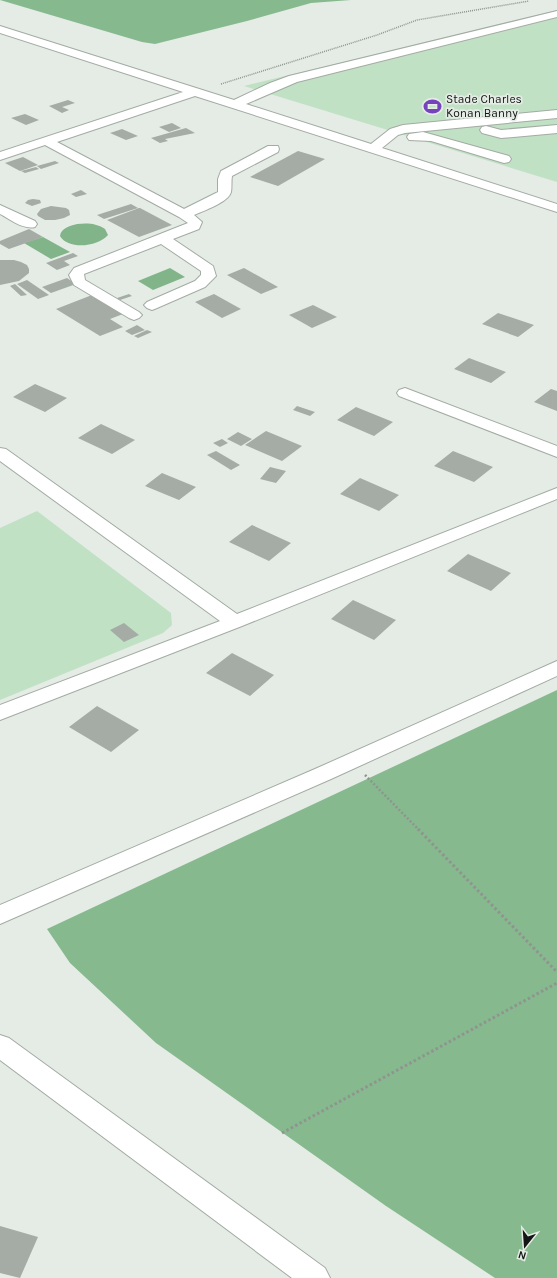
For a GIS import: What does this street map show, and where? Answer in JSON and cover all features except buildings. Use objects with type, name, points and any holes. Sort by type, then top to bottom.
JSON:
[{"type":"street","points":[[234,105],[274,86],[293,79],[510,29],[557,14]]},
{"type":"street","points":[[0,29],[557,208]]},
{"type":"street","points":[[0,156],[194,92]]},
{"type":"street","points":[[373,149],[394,132],[403,129],[557,114]]},
{"type":"street","points":[[459,124],[500,134],[557,129]]},
{"type":"street","points":[[373,149],[402,139],[424,136],[504,159]]},
{"type":"street","points":[[46,141],[184,214],[195,222],[194,226],[79,271],[76,275],[79,282],[134,315]]},
{"type":"street","points":[[184,214],[224,194],[226,186],[224,179],[226,174],[273,149]]},
{"type":"street","points":[[0,209],[30,224]]},
{"type":"street","points":[[152,305],[200,284],[209,276],[208,269],[161,238]]},
{"type":"street","points":[[405,393],[557,452]]},
{"type":"street","points":[[0,453],[235,622]]},
{"type":"street","points":[[0,713],[235,622],[557,493]]},
{"type":"street","points":[[0,915],[351,761],[557,668]]},
{"type":"street","points":[[0,1046],[315,1278]]},
{"type":"path","points":[[194,92],[377,35],[417,20],[529,1]]},
{"type":"path","points":[[351,761],[557,972]]},
{"type":"path","points":[[282,1133],[557,984]]},
{"type":"shaded area","points":[[0,0],[351,0],[311,3],[155,44],[142,42]]},
{"type":"shaded area","name":"Stade Charles Konan Banny","points":[[557,10],[557,182],[244,86]]},
{"type":"shaded area","points":[[77,224],[98,226],[105,229],[108,235],[97,242],[83,245],[69,243],[60,236],[62,231],[66,228]]},
{"type":"shaded area","points":[[43,237],[70,252],[51,259],[24,243]]},
{"type":"shaded area","points":[[170,268],[185,277],[153,290],[138,281]]},
{"type":"shaded area","points":[[37,511],[171,613],[172,625],[163,633],[0,700],[0,528]]},
{"type":"shaded area","points":[[557,690],[557,1278],[495,1278],[386,1206],[156,1043],[70,963],[47,929]]},
{"type":"place","name":"Stade Charles Konan Banny","points":[[433,106]]}]
